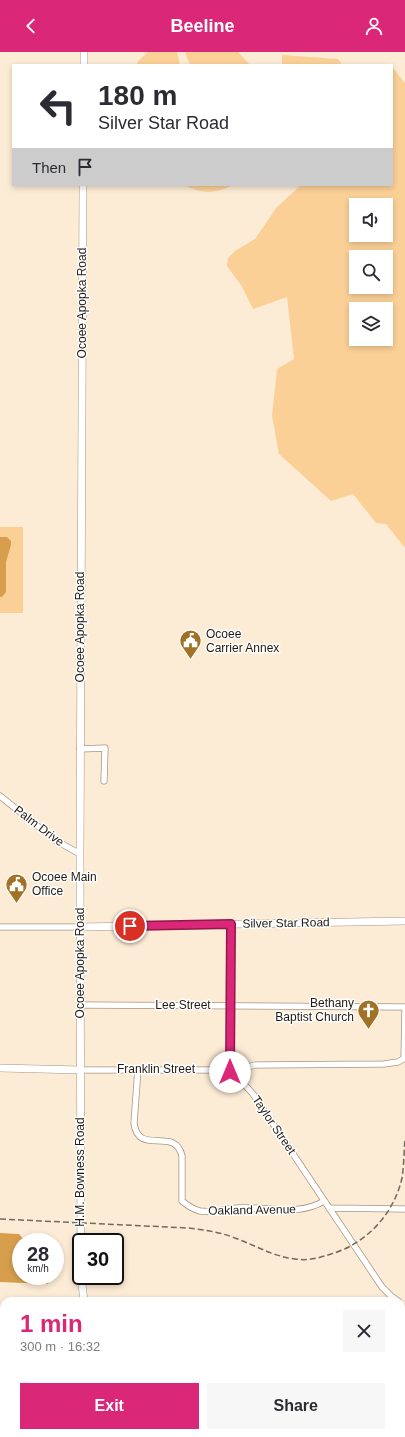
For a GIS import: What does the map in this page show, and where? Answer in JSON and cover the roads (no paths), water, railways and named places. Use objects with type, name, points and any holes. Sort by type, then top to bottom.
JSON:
[{"type":"main road","points":[[84,52],[84,64]]},
{"type":"main road","name":"Ocoee Apopka Road","points":[[80,1070],[83,186]]},
{"type":"main road","name":"Silver Star Road","points":[[80,927],[405,921]]},
{"type":"main road","name":"Franklin Street","points":[[0,1068],[80,1070]]},
{"type":"main road","name":"H.M. Bowness Road","points":[[80,1070],[81,1233]]},
{"type":"main road","name":"H.M. Bowness Road","points":[[82,1285],[84,1297]]},
{"type":"street","points":[[80,749],[105,748],[104,781]]},
{"type":"street","name":"Palm Drive","points":[[0,796],[55,840],[80,854]]},
{"type":"street","points":[[230,1072],[231,924]]},
{"type":"street","name":"Silver Star Road","points":[[0,927],[80,927]]},
{"type":"street","name":"Lee Street","points":[[80,1005],[405,1008]]},
{"type":"street","points":[[404,1059],[405,1008]]},
{"type":"street","name":"Franklin Street","points":[[80,1070],[215,1070],[230,1072],[255,1065],[392,1064],[404,1059]]},
{"type":"street","name":"Oakland Avenue","points":[[138,1069],[134,1130],[137,1136],[142,1139],[170,1142],[178,1145],[182,1156],[182,1201],[189,1208],[200,1211],[237,1208],[294,1210],[307,1208],[324,1201]]},
{"type":"street","name":"Taylor Street","points":[[230,1072],[253,1094],[382,1288],[392,1297]]},
{"type":"street","points":[[329,1208],[405,1209]]},
{"type":"railway","points":[[0,1219],[188,1228],[229,1236],[287,1258],[300,1260],[313,1259],[344,1249],[356,1243],[377,1226],[392,1204],[398,1191],[404,1163],[405,1138]]},
{"type":"place","name":"Ocoee Carrier Annex","points":[[190,660]]},
{"type":"place","name":"Ocoee Main Office","points":[[16,904]]},
{"type":"place","name":"Bethany Baptist Church","points":[[369,1030]]}]
